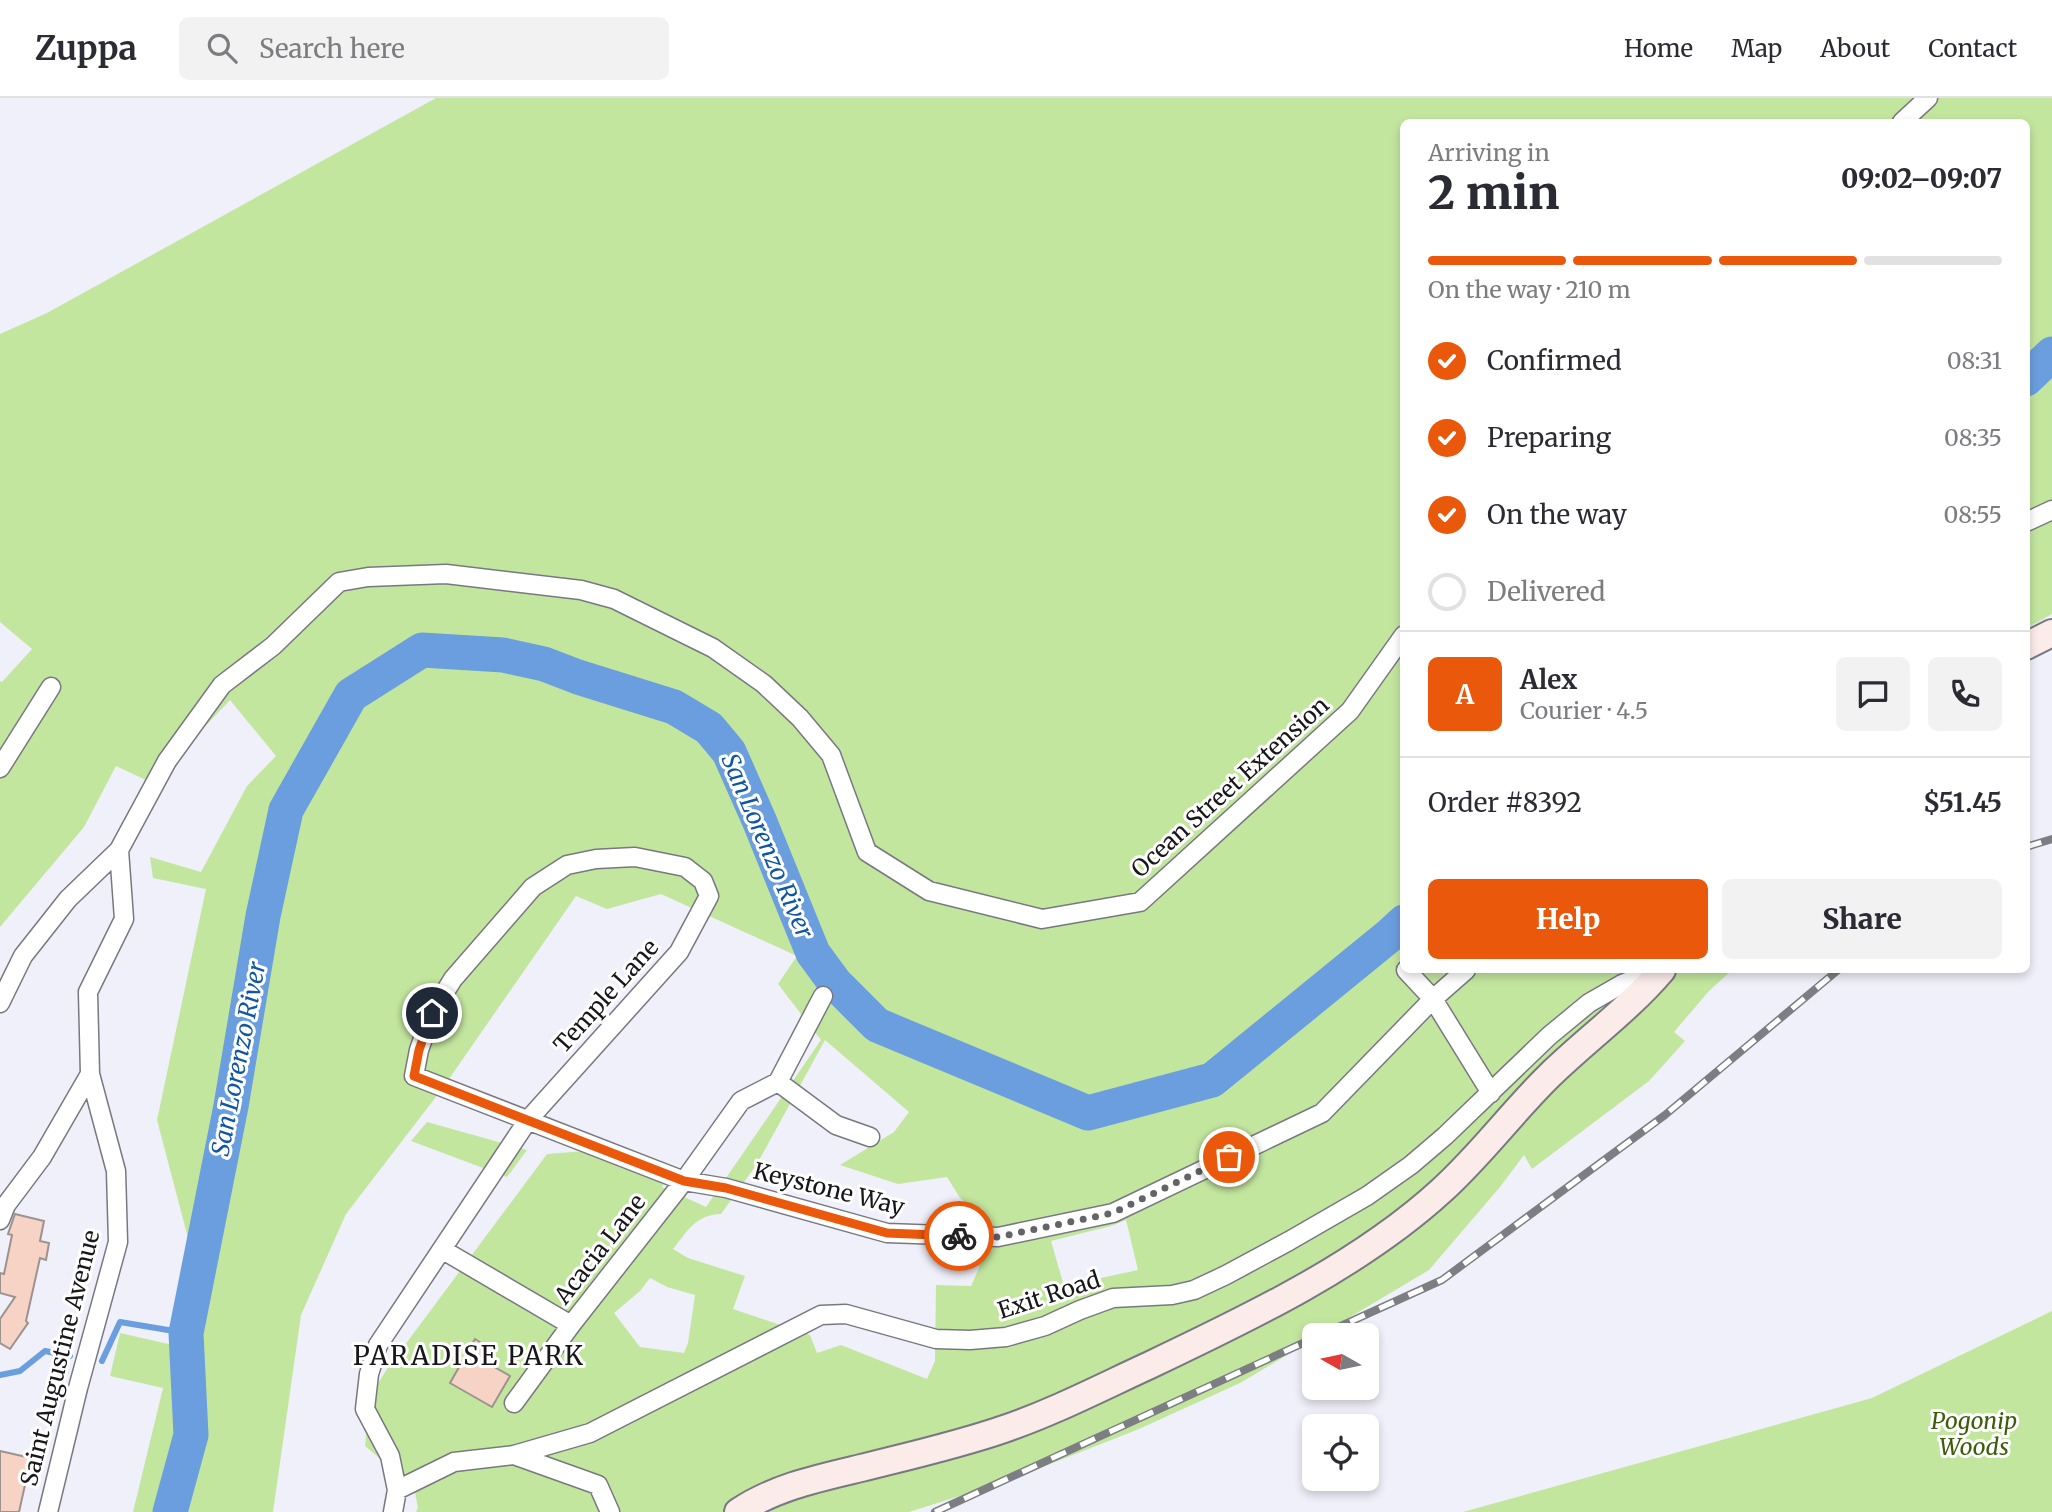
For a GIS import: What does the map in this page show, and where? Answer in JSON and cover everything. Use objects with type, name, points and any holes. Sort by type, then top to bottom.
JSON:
[{"type":"main road","points":[[2030,644],[2052,633]]},
{"type":"main road","points":[[738,1512],[778,1491],[813,1479],[942,1448],[1017,1424],[1167,1357],[1253,1315],[1333,1270],[1391,1232],[1442,1191],[1525,1100],[1569,1056],[1645,990],[1659,973]]},
{"type":"street","points":[[1905,119],[1928,98]]},
{"type":"street","points":[[2030,521],[2052,510]]},
{"type":"street","name":"Ocean Street Extension","points":[[119,850],[167,761],[222,685],[273,646],[339,582],[368,577],[446,574],[581,590],[614,599],[713,648],[764,684],[800,718],[831,755],[867,852],[929,891],[1042,919],[1140,902],[1349,710],[1400,640]]},
{"type":"street","points":[[0,768],[51,687]]},
{"type":"street","points":[[0,1003],[23,956],[68,898],[119,850]]},
{"type":"street","name":"Saint Augustine Avenue","points":[[48,1512],[118,1242],[116,1171],[90,1074],[88,992],[124,919],[119,850]]},
{"type":"street","name":"Keystone Way","points":[[709,896],[702,881],[685,867],[635,857],[596,859],[567,865],[533,887],[453,979],[432,1013],[419,1050],[414,1076],[684,1181],[726,1188],[887,1233],[998,1237],[1113,1213],[1322,1113],[1433,999],[1463,973]]},
{"type":"street","name":"Temple Lane","points":[[528,1120],[679,952],[709,896]]},
{"type":"street","points":[[1409,973],[1433,999],[1490,1093]]},
{"type":"street","name":"Exit Road","points":[[397,1490],[454,1462],[514,1455],[590,1433],[821,1315],[846,1314],[936,1339],[970,1340],[1006,1337],[1045,1326],[1112,1298],[1172,1295],[1194,1290],[1289,1241],[1367,1196],[1412,1165],[1549,1036],[1589,1003],[1622,984],[1649,973]]},
{"type":"street","points":[[824,996],[778,1082],[836,1125],[870,1138]]},
{"type":"street","points":[[0,1220],[6,1205],[42,1157],[90,1074]]},
{"type":"street","name":"Acacia Lane","points":[[514,1403],[571,1325],[684,1181],[741,1101],[778,1082]]},
{"type":"street","points":[[393,1512],[397,1490],[390,1456],[365,1409],[369,1374],[378,1345],[528,1120]]},
{"type":"street","points":[[443,1250],[571,1325]]},
{"type":"street","points":[[514,1455],[598,1485],[610,1512]]},
{"type":"green space","points":[[436,98],[2052,98],[2052,614],[2030,626],[2030,119],[1400,119],[1400,973],[1729,973],[1709,991],[1674,1032],[1685,1041],[1649,1081],[1532,1169],[1524,1155],[1429,1270],[1340,1323],[1302,1323],[1302,1346],[1240,1383],[1139,1429],[1007,1481],[909,1512],[416,1512],[418,1508],[414,1487],[365,1446],[370,1396],[387,1369],[547,1154],[585,1151],[624,1169],[632,1159],[664,1183],[662,1187],[706,1207],[821,1040],[778,984],[797,956],[661,894],[607,909],[576,896],[442,1089],[346,1214],[301,1315],[273,1512],[133,1512],[163,1388],[110,1376],[120,1333],[173,1345],[194,1261],[157,1120],[206,889],[153,878],[150,857],[201,872],[247,786],[276,756],[230,700],[181,752],[163,788],[116,766],[84,827],[0,927],[0,681],[2,682],[32,649],[0,622],[0,334],[47,313]],"holes":[[[825,1040],[909,1112],[894,1132],[840,1165],[898,1184],[947,1177],[960,1198],[981,1216],[979,1268],[971,1286],[936,1285],[935,1361],[927,1379],[841,1345],[817,1353],[810,1335],[733,1309],[745,1276],[688,1258],[673,1249],[698,1221],[721,1214],[757,1164]],[[1126,1220],[1138,1270],[1064,1286],[1051,1241]],[[650,1278],[667,1287],[695,1295],[684,1353],[640,1347],[614,1313],[640,1291]]]},
{"type":"green space","points":[[427,1122],[527,1150],[507,1177],[411,1141]]},
{"type":"green space","name":"Pogonip Woods","points":[[2052,1311],[2052,1512],[1463,1512],[1872,1398]]},
{"type":"building","points":[[15,1214],[44,1221],[40,1241],[49,1243],[46,1260],[40,1258],[26,1321],[28,1323],[10,1349],[0,1343],[0,1319],[15,1297],[0,1293],[0,1273],[4,1274],[12,1235],[8,1234]]},
{"type":"building","points":[[475,1339],[491,1349],[484,1361],[510,1376],[492,1407],[450,1383]]},
{"type":"building","points":[[0,1451],[31,1458],[19,1512],[0,1512]]},
{"type":"waterway","name":"San Lorenzo River","points":[[2030,375],[2052,354]]},
{"type":"waterway","name":"San Lorenzo River","points":[[170,1512],[191,1435],[186,1333],[231,1106],[263,916],[286,810],[351,695],[422,650],[503,655],[544,664],[674,707],[709,728],[729,752],[813,953],[835,983],[877,1025],[1088,1113],[1212,1080],[1400,926]]},
{"type":"waterway","points":[[102,1361],[120,1322],[186,1333]]},
{"type":"waterway","points":[[0,1375],[20,1371],[45,1351],[70,1356]]},
{"type":"railway","points":[[2030,846],[2052,839]]},
{"type":"railway","points":[[1347,1323],[1442,1280],[1665,1115],[1834,973]]},
{"type":"railway","points":[[935,1512],[1302,1344]]},
{"type":"way so far","points":[[959,1236],[998,1237],[1113,1213],[1229,1157]]},
{"type":"district","name":"PARADISE PARK","points":[[469,1356]]},
{"type":"route","points":[[432,1013],[419,1050],[414,1076],[684,1181],[726,1188],[887,1233],[959,1236]]}]
